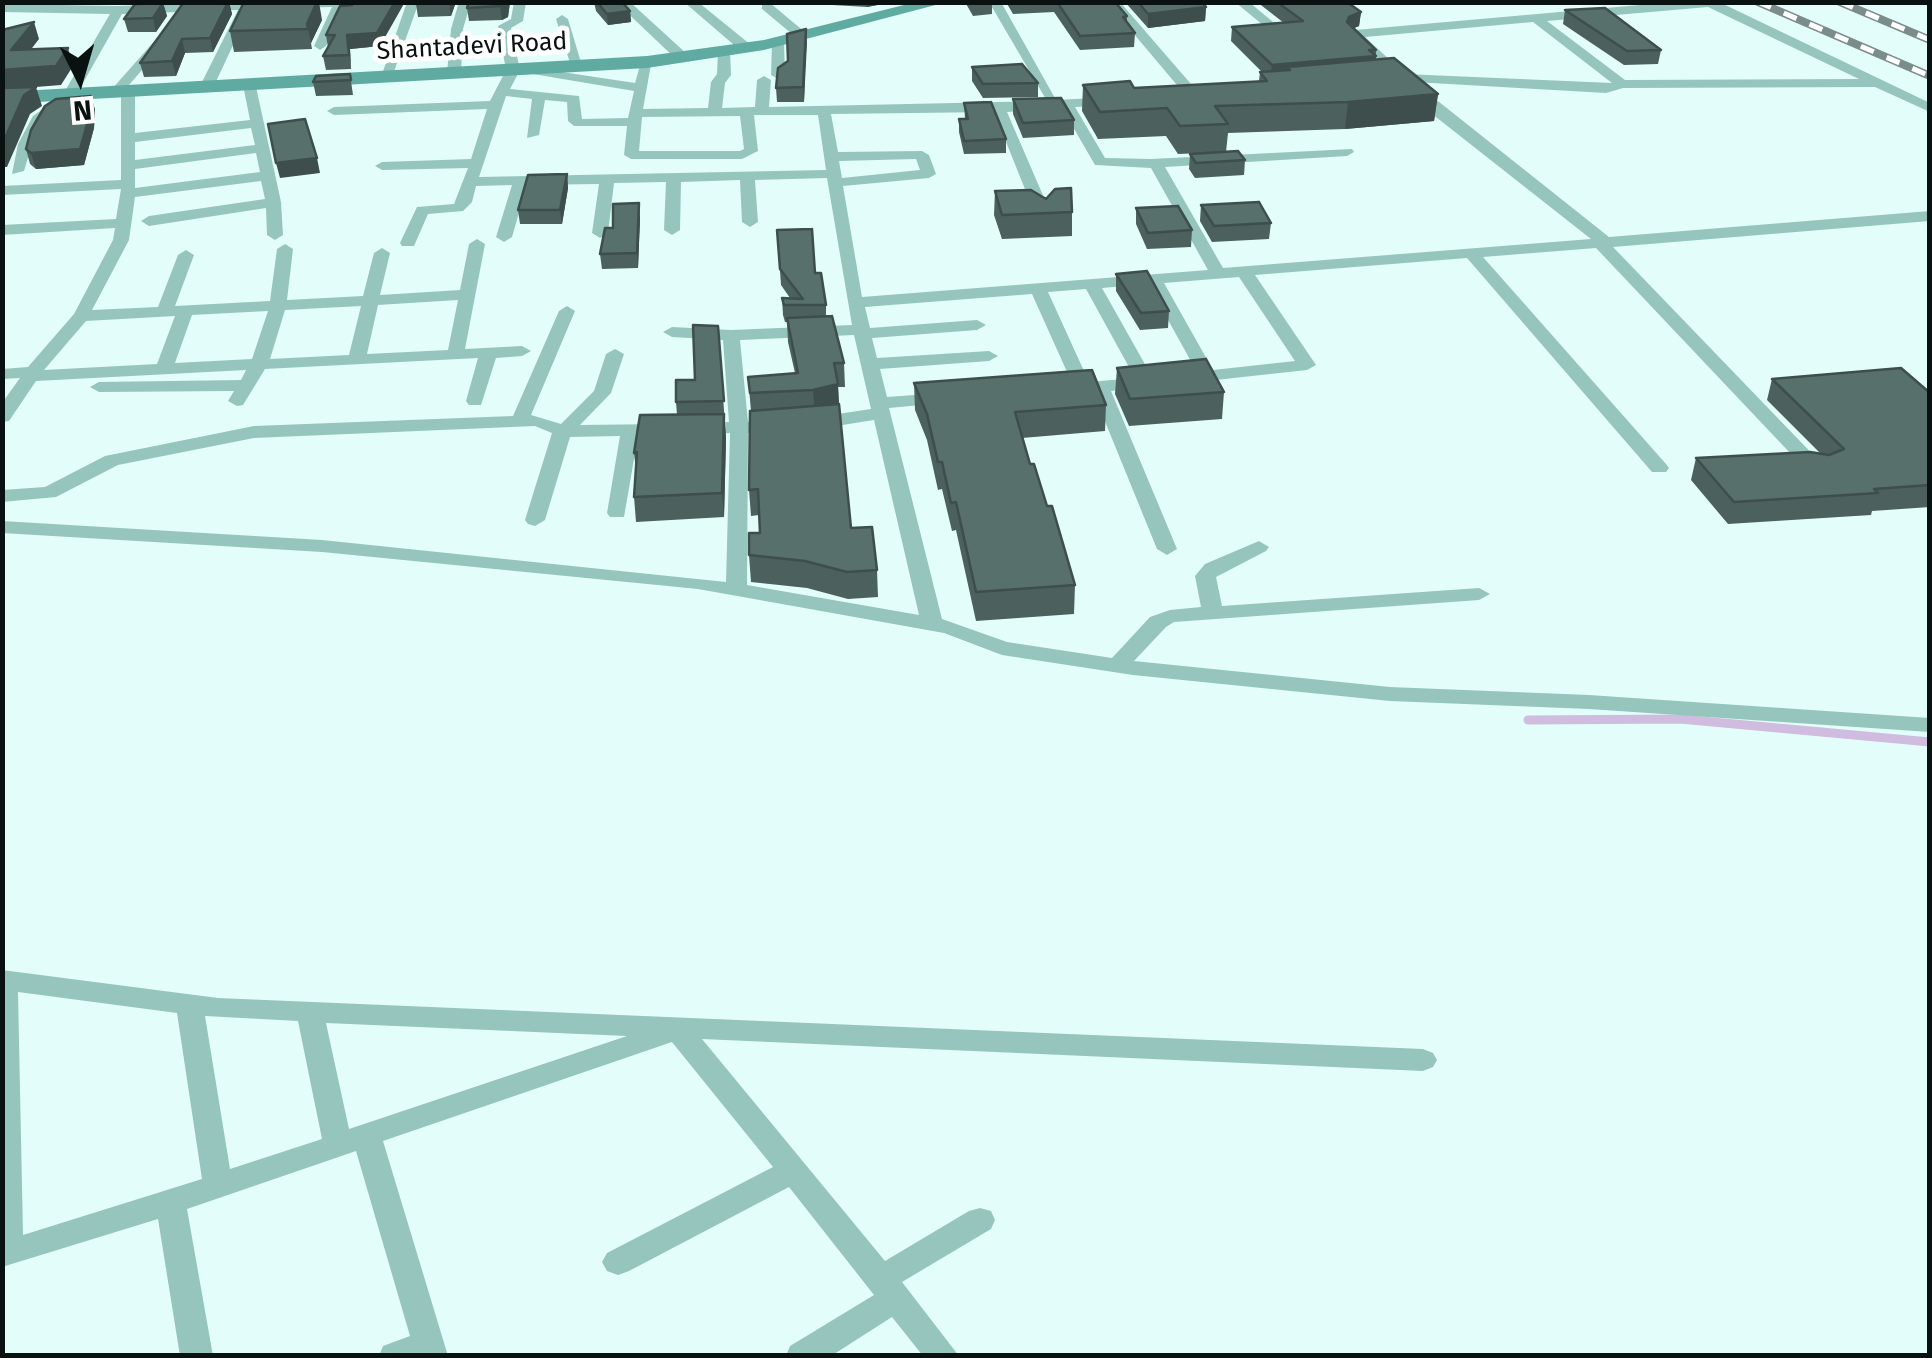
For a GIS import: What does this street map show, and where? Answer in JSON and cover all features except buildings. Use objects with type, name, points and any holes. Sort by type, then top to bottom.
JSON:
[{"type":"street","points":[[2,8],[46,15],[340,2],[320,46]]},
{"type":"street","points":[[385,77],[412,2]]},
{"type":"street","points":[[454,73],[457,29],[465,2]]},
{"type":"street","points":[[520,2],[517,21],[504,26],[520,70]]},
{"type":"street","points":[[622,2],[682,57]]},
{"type":"street","points":[[690,2],[746,48]]},
{"type":"street","points":[[995,2],[1050,98]]},
{"type":"street","points":[[1113,2],[1192,94]]},
{"type":"street","points":[[1241,2],[1279,32]]},
{"type":"street","name":"Shantadevi Road","points":[[2,98],[648,62],[778,42],[939,3]]},
{"type":"street","points":[[1816,469],[1605,245],[1432,107],[1354,34],[1709,3],[1930,108]]},
{"type":"street","points":[[766,6],[802,36]]},
{"type":"street","points":[[206,87],[246,7]]},
{"type":"street","points":[[2,418],[31,374],[81,316],[121,240],[130,164],[124,89],[174,24],[180,8]]},
{"type":"street","points":[[17,171],[24,144],[40,116],[65,101],[118,10]]},
{"type":"street","points":[[1535,18],[1622,84]]},
{"type":"street","points":[[562,19],[578,66]]},
{"type":"street","points":[[648,62],[640,88],[631,155],[670,155],[688,147],[750,154],[754,112],[772,78],[778,42]]},
{"type":"street","points":[[714,113],[718,82],[724,74],[724,51]]},
{"type":"street","points":[[520,70],[640,88]]},
{"type":"street","points":[[408,243],[422,210],[462,205],[498,98],[520,70]]},
{"type":"street","points":[[1382,78],[1606,89],[1622,84],[1879,83]]},
{"type":"street","points":[[98,386],[210,387],[241,393],[260,362],[278,305],[280,242],[250,85]]},
{"type":"street","points":[[1172,96],[1211,92]]},
{"type":"street","points":[[532,136],[539,96]]},
{"type":"street","points":[[334,111],[539,96],[574,99],[575,121],[579,123],[714,113],[999,108],[1137,99]]},
{"type":"street","points":[[1067,105],[1100,162],[1154,163],[1347,152]]},
{"type":"street","points":[[999,108],[1043,214]]},
{"type":"street","points":[[824,112],[855,303],[932,624]]},
{"type":"street","points":[[129,138],[256,123]]},
{"type":"street","points":[[130,164],[261,148]]},
{"type":"street","points":[[670,155],[672,230]]},
{"type":"street","points":[[469,182],[831,171],[929,174],[922,155],[831,171]]},
{"type":"street","points":[[1154,163],[1220,275]]},
{"type":"street","points":[[382,166],[476,164]]},
{"type":"street","points":[[2,191],[128,188],[266,176]]},
{"type":"street","points":[[747,176],[750,222]]},
{"type":"street","points":[[600,234],[607,180]]},
{"type":"street","points":[[504,237],[521,182]]},
{"type":"street","points":[[149,220],[272,202]]},
{"type":"street","points":[[855,303],[1930,216]]},
{"type":"street","points":[[2,230],[125,223]]},
{"type":"street","points":[[456,352],[476,244]]},
{"type":"street","points":[[358,358],[382,253]]},
{"type":"street","points":[[1473,255],[1659,468]]},
{"type":"street","points":[[165,312],[186,256]]},
{"type":"street","points":[[1050,390],[1308,365],[1246,273]]},
{"type":"street","points":[[1154,280],[1208,376]]},
{"type":"street","points":[[1092,285],[1146,382]]},
{"type":"street","points":[[1038,289],[1092,388],[1167,550]]},
{"type":"street","points":[[81,316],[464,295]]},
{"type":"street","points":[[165,368],[185,310]]},
{"type":"street","points":[[520,420],[566,311]]},
{"type":"street","points":[[672,332],[862,332],[976,324]]},
{"type":"street","points":[[732,335],[739,428],[736,590]]},
{"type":"street","points":[[475,402],[489,352]]},
{"type":"street","points":[[2,374],[522,352]]},
{"type":"street","points":[[534,520],[562,431],[602,394],[615,354]]},
{"type":"street","points":[[870,364],[989,356]]},
{"type":"street","points":[[210,387],[220,364]]},
{"type":"street","points":[[2,496],[49,493],[112,460],[245,433],[520,420],[542,420],[562,431],[739,428],[815,424],[880,408],[965,396]]},
{"type":"street","points":[[617,513],[630,430]]},
{"type":"street","points":[[2,527],[322,546],[736,590],[932,624],[1002,648],[1117,666],[1390,694],[1589,702],[1930,725]]},
{"type":"street","points":[[1214,612],[1204,585],[1205,576],[1212,568],[1259,547]]},
{"type":"street","points":[[1117,666],[1158,622],[1170,616],[1479,594]]},
{"type":"street","points":[[678,1030],[5,1254],[3,980],[189,1004],[310,1013],[1423,1060]]},
{"type":"street","points":[[189,1004],[218,1186]]},
{"type":"street","points":[[310,1013],[352,1140],[430,1350],[395,1356]]},
{"type":"street","points":[[678,1030],[943,1356]]},
{"type":"street","points":[[618,1262],[793,1172]]},
{"type":"street","points":[[170,1201],[196,1356]]},
{"type":"street","points":[[802,1356],[980,1220]]},
{"type":"waterway","points":[[1528,720],[1680,719],[1930,742]]},
{"type":"railway","points":[[1758,2],[1930,76]]},
{"type":"railway","points":[[1840,2],[1930,40]]}]
